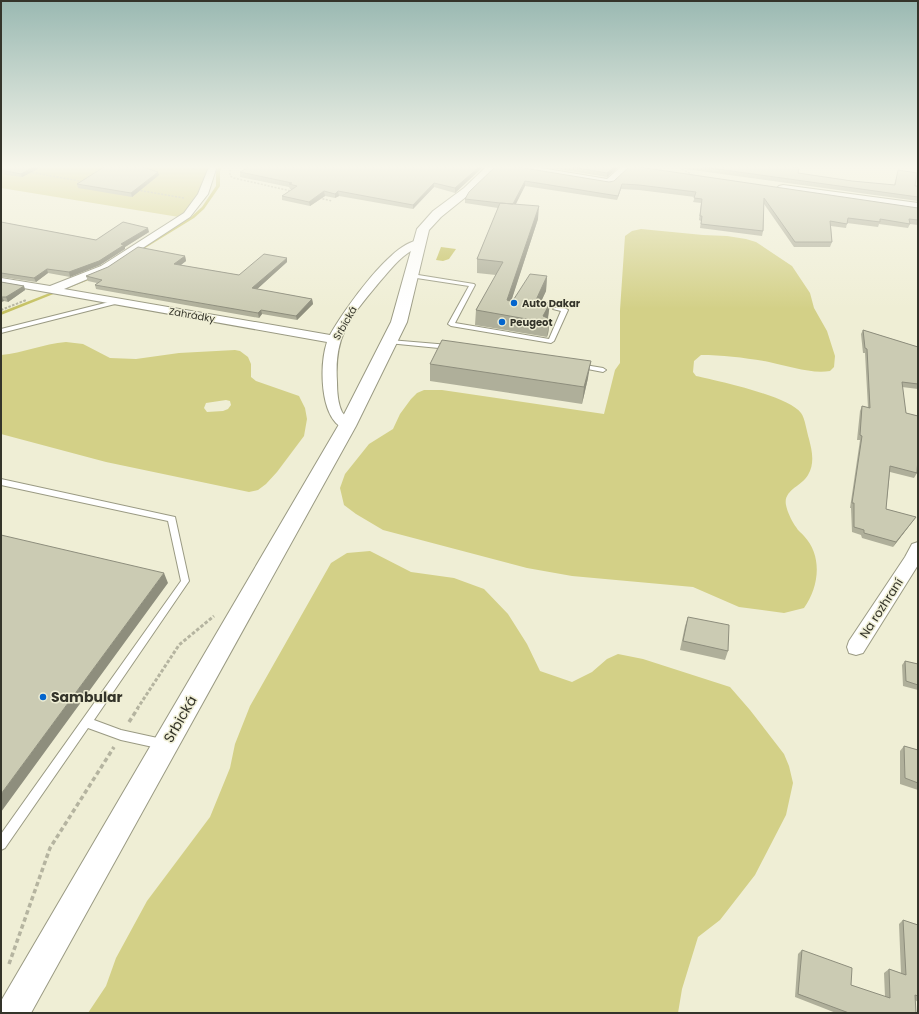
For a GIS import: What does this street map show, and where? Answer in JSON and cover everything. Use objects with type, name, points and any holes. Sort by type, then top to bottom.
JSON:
[{"type":"street","points":[[51,290],[104,268],[167,229],[188,214]]},
{"type":"street","name":"Srbická","points":[[13,1013],[165,744],[291,527],[347,426],[390,342],[405,302],[423,229],[437,214]]},
{"type":"street","name":"Srbická","points":[[347,426],[336,414],[331,392],[329,366],[334,339],[356,303],[395,258],[409,245],[419,243]]},
{"type":"street","name":"Zahrádky","points":[[1,281],[334,339]]},
{"type":"street","name":"Na rozhraní","points":[[856,647],[912,560],[918,548]]},
{"type":"lane","points":[[412,276],[472,285],[450,324],[551,341],[565,310],[556,309]]},
{"type":"lane","points":[[1,330],[116,302]]},
{"type":"lane","points":[[390,342],[460,348]]},
{"type":"lane","points":[[572,365],[603,370]]},
{"type":"lane","points":[[1,482],[172,519],[185,581],[1,844]]},
{"type":"lane","points":[[86,722],[121,735],[165,744]]},
{"type":"path","points":[[9,965],[50,848],[179,645],[215,615]]},
{"type":"shaded area","points":[[162,214],[191,214],[185,218]]},
{"type":"shaded area","points":[[641,229],[727,236],[756,242],[792,266],[810,293],[814,308],[827,331],[835,356],[834,367],[830,371],[807,371],[752,359],[701,355],[694,361],[693,372],[696,376],[768,395],[794,407],[802,415],[811,448],[812,466],[805,479],[787,496],[786,505],[791,519],[810,544],[816,562],[816,581],[809,600],[804,608],[784,613],[739,607],[693,587],[572,576],[527,568],[383,530],[344,505],[340,488],[345,474],[369,444],[393,429],[400,414],[411,399],[417,393],[424,390],[442,390],[604,414],[615,370],[620,363],[620,310],[625,236],[632,231]]},
{"type":"shaded area","points":[[441,247],[456,249],[449,259],[443,261],[436,260]]},
{"type":"shaded area","points":[[66,342],[83,344],[110,358],[136,359],[179,353],[240,351],[248,357],[251,364],[251,377],[256,381],[299,396],[305,408],[307,419],[304,436],[266,484],[258,490],[249,492],[106,462],[1,434],[1,355]],"holes":[[[226,400],[230,401],[231,405],[228,409],[223,411],[207,412],[204,408],[206,403]]]},
{"type":"shaded area","points":[[370,551],[411,572],[454,578],[484,589],[508,614],[527,644],[540,671],[572,682],[592,672],[607,659],[618,654],[643,659],[730,687],[784,754],[789,766],[793,783],[786,815],[755,875],[720,920],[698,937],[682,989],[678,1013],[88,1013],[106,986],[116,958],[147,901],[210,817],[230,768],[235,744],[250,706],[331,563],[347,553]]},
{"type":"building","points":[[495,214],[536,214],[507,300],[512,302],[530,274],[547,276],[536,300],[550,303],[543,316],[550,319],[549,323],[476,310],[503,262],[477,259]]},
{"type":"building","points":[[700,214],[764,214],[763,231],[701,224],[702,216],[700,216]]},
{"type":"building","points":[[775,214],[918,214],[918,220],[909,219],[910,224],[880,219],[880,222],[848,218],[847,224],[830,221],[832,242],[795,242]]},
{"type":"building","points":[[1,222],[96,240],[123,222],[148,228],[121,244],[124,245],[99,261],[69,272],[47,269],[34,278],[1,273]]},
{"type":"building","points":[[138,247],[185,256],[174,264],[239,275],[264,254],[287,258],[252,288],[312,299],[296,316],[261,310],[258,313],[95,285],[102,280],[86,276],[108,267]]},
{"type":"building","points":[[1,282],[24,286],[6,297],[1,297]]},
{"type":"building","points":[[863,330],[918,347],[918,384],[902,382],[906,413],[918,416],[917,473],[890,466],[886,509],[916,517],[896,542],[864,533],[864,530],[854,527],[854,503],[852,503],[862,436],[860,435],[862,406],[870,408],[867,349],[865,348]]},
{"type":"building","points":[[442,340],[591,361],[584,387],[430,364]]},
{"type":"building","name":"Sambular","points":[[1,535],[164,573],[1,794]]},
{"type":"building","points":[[688,617],[729,625],[728,651],[683,641]]},
{"type":"building","points":[[905,661],[918,664],[918,685],[906,681]]},
{"type":"building","points":[[904,746],[918,750],[918,783],[905,778]]},
{"type":"building","points":[[903,920],[918,925],[918,996],[915,995],[916,1013],[849,1013],[798,994],[802,950],[852,968],[851,985],[890,998],[889,969],[906,975]]},
{"type":"waterway","points":[[136,252],[196,214]]},
{"type":"waterway","points":[[1,314],[94,277]]},
{"type":"place","name":"Auto Dakar","points":[[514,303]]},
{"type":"place","name":"Peugeot","points":[[502,322]]},
{"type":"place","name":"Sambular","points":[[43,697]]}]
